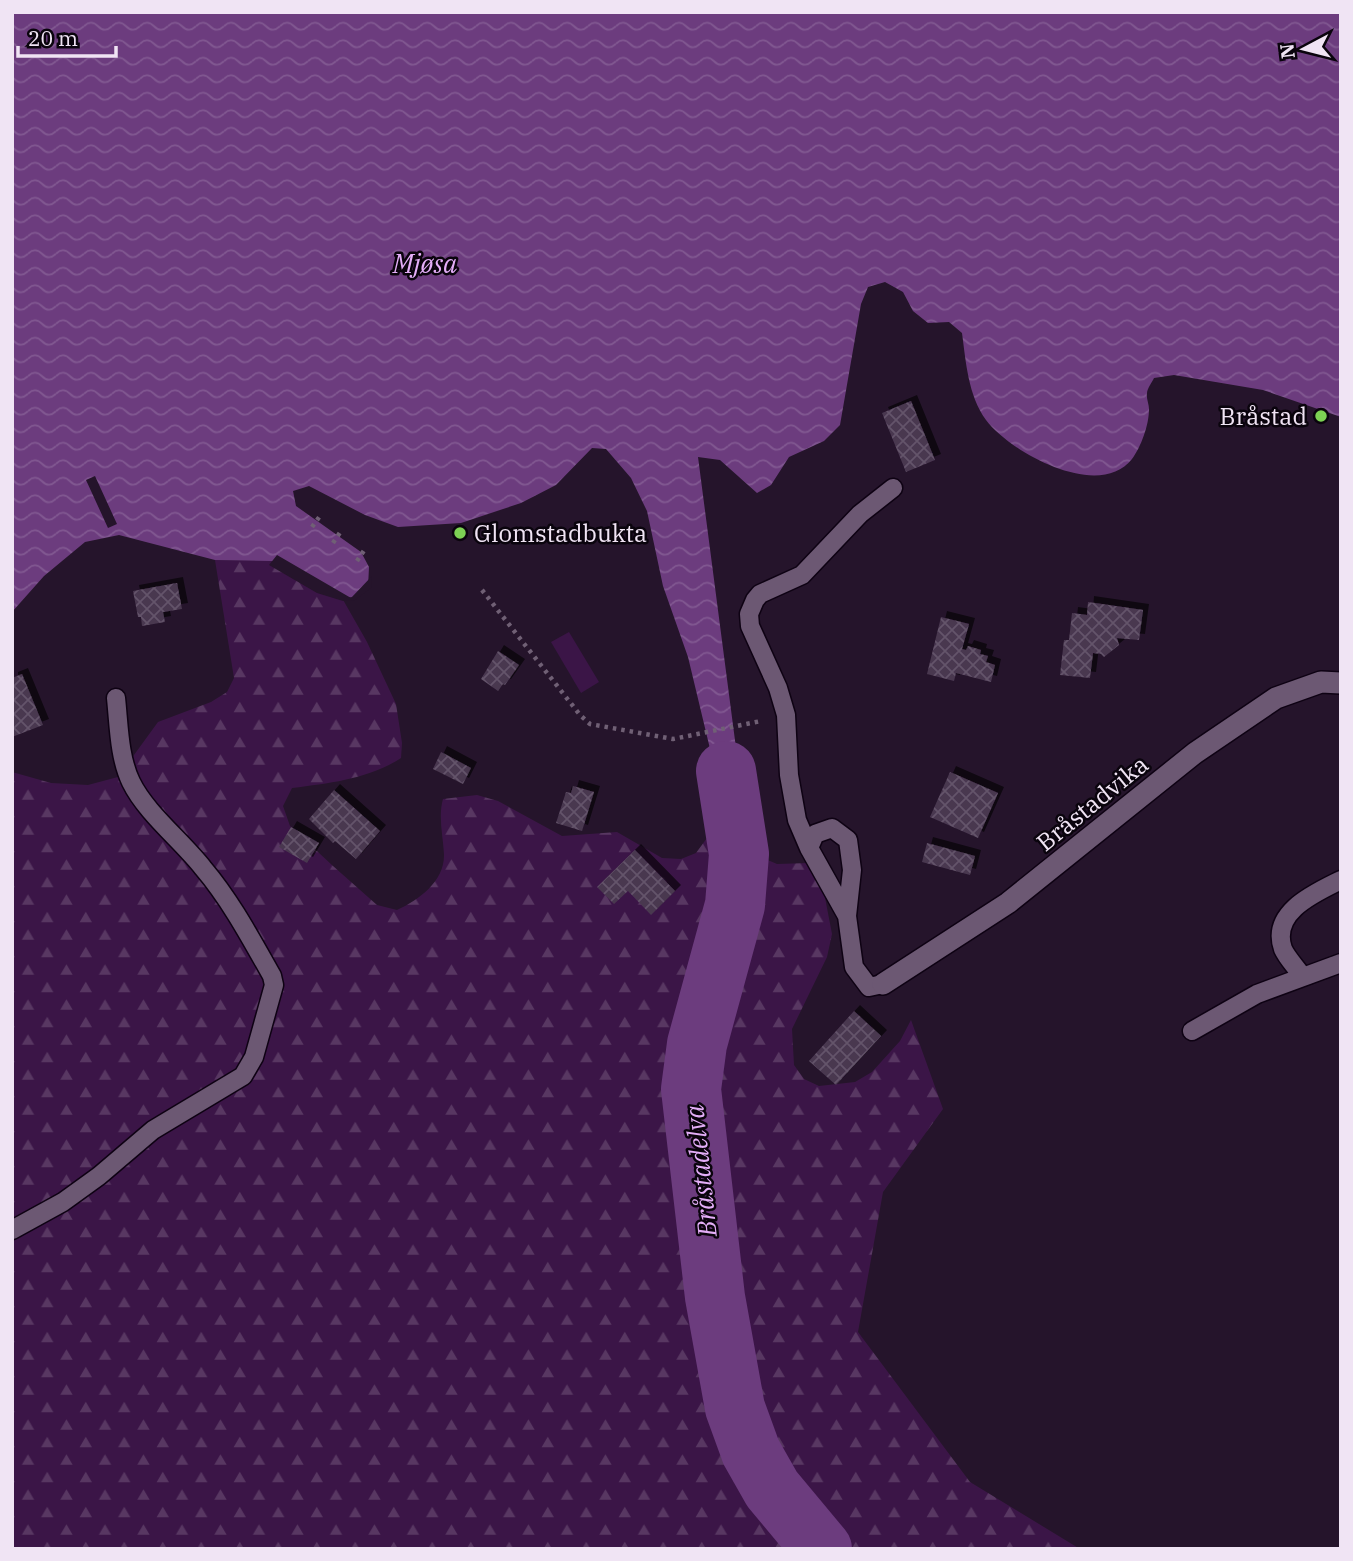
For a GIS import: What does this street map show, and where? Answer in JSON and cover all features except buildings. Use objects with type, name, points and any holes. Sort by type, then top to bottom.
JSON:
[{"type":"street","name":"Bråstadvika","points":[[883,984],[1008,903],[1195,753],[1276,698],[1321,682],[1341,683]]},
{"type":"lane","points":[[847,916],[809,848],[797,820],[789,775],[786,715],[778,688],[750,626],[749,614],[760,594],[802,575],[860,514],[893,488]]},
{"type":"lane","points":[[12,1230],[99,1176],[153,1130],[243,1076],[254,1058],[274,985],[272,976],[232,907],[204,868],[161,822],[132,784],[124,763],[116,698]]},
{"type":"lane","points":[[809,848],[815,834],[832,828],[848,840],[852,870],[847,916],[854,967],[869,987],[883,984]]},
{"type":"lane","points":[[1302,975],[1284,950],[1281,937],[1283,922],[1290,912],[1308,897],[1341,880]]},
{"type":"lane","points":[[1192,1031],[1257,994],[1302,975],[1341,963]]},
{"type":"path","points":[[312,527],[320,516]]},
{"type":"path","points":[[333,543],[341,531]]},
{"type":"path","points":[[357,561],[365,549]]},
{"type":"path","points":[[482,590],[580,715],[590,724],[673,739],[746,724]]},
{"type":"green space","points":[[215,560],[273,561],[342,598],[367,642],[396,704],[402,743],[401,758],[362,775],[292,788],[283,806],[290,826],[377,905],[397,910],[422,895],[440,873],[444,854],[441,819],[443,799],[477,795],[498,801],[562,836],[617,832],[662,858],[681,859],[696,853],[707,838],[717,778],[726,771],[739,771],[748,827],[763,858],[777,864],[809,863],[821,877],[832,934],[827,957],[792,1029],[794,1065],[804,1079],[819,1086],[855,1082],[872,1072],[900,1041],[911,1020],[943,1109],[883,1192],[858,1332],[970,1482],[1080,1549],[12,1549],[12,772],[51,783],[88,785],[118,777],[158,722],[211,702],[227,692],[234,678]]},
{"type":"green space","points":[[569,632],[599,682],[581,693],[551,642]]},
{"type":"water","name":"Mjøsa","points":[[12,12],[1341,12],[1341,417],[1263,390],[1174,375],[1154,378],[1147,391],[1149,415],[1146,429],[1132,459],[1117,471],[1099,475],[1078,474],[1056,468],[1015,446],[986,420],[975,400],[962,333],[949,322],[928,323],[913,311],[903,292],[885,282],[868,287],[861,304],[840,425],[824,441],[789,457],[771,485],[757,493],[720,460],[698,457],[739,771],[726,771],[717,778],[688,657],[663,586],[647,511],[631,478],[606,449],[592,448],[556,485],[521,503],[461,523],[398,527],[365,515],[309,486],[293,491],[296,506],[361,552],[369,567],[368,587],[354,597],[342,598],[273,561],[215,560],[119,535],[85,542],[44,576],[12,612]]},
{"type":"pier","points":[[95,476],[117,524],[108,528],[86,480]]},
{"type":"pier","points":[[277,555],[351,598],[372,576],[371,588],[355,600],[343,601],[317,593],[269,565]]},
{"type":"waterway","name":"Bråstadelva","points":[[726,771],[739,854],[735,905],[697,1044],[691,1089],[715,1297],[735,1408],[751,1452],[772,1489],[822,1549]]},
{"type":"place","name":"Bråstad","points":[[1321,416]]},
{"type":"place","name":"Glomstadbukta","points":[[460,533]]}]
